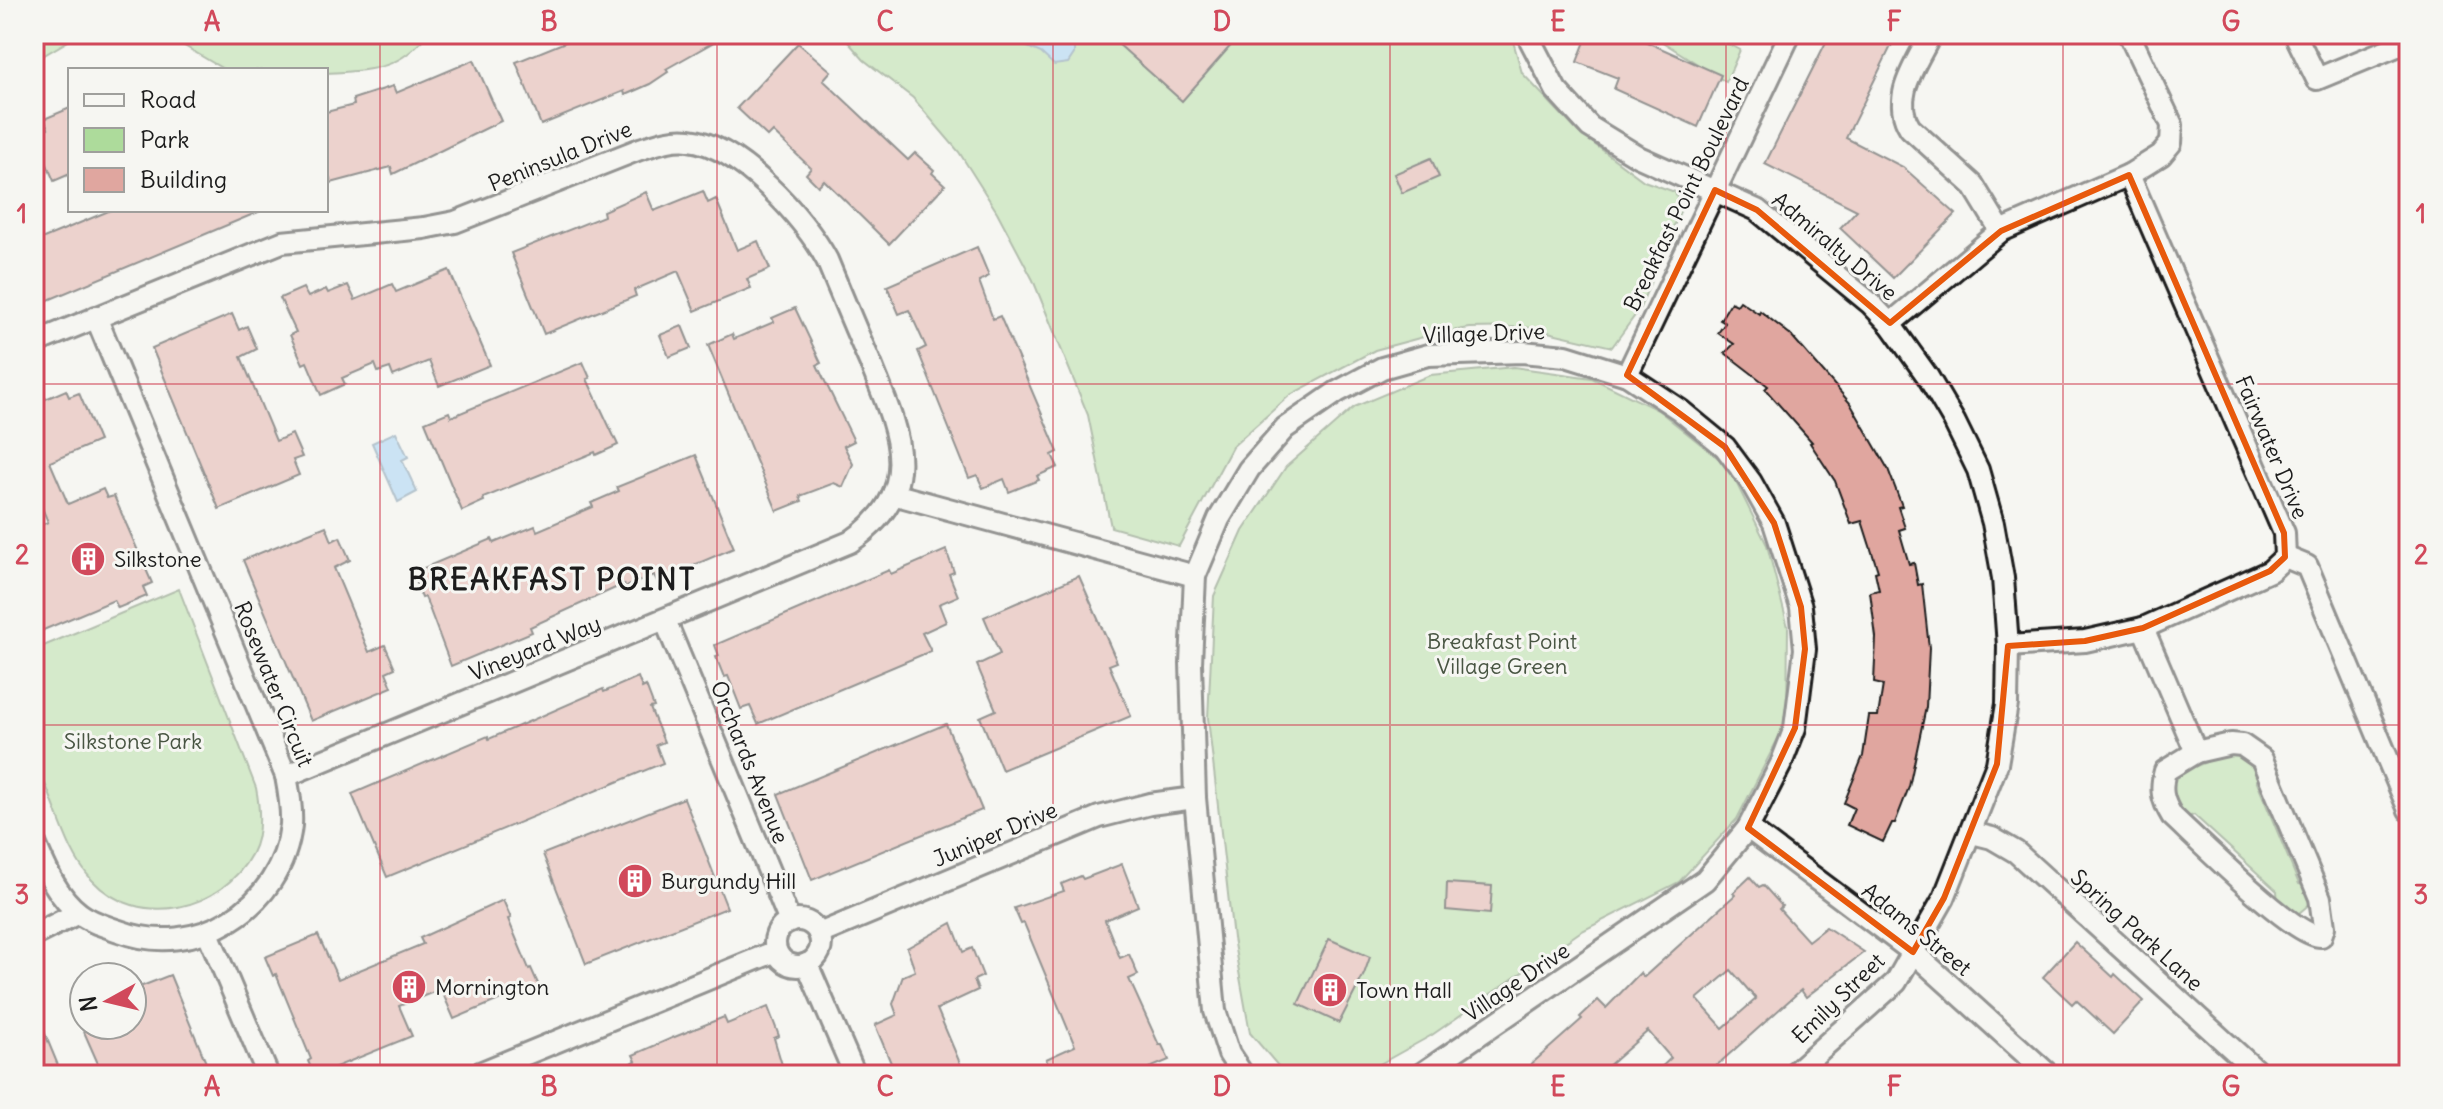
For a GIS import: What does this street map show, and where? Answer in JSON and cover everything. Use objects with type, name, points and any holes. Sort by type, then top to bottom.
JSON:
[{"type":"street","name":"Admiralty Drive","points":[[1527,34],[1556,90],[1590,127],[1639,157],[1757,210],[1841,277],[1890,324],[1928,377],[1978,470],[1993,523],[2003,578],[2008,646],[2007,704],[1997,764],[1972,833],[1944,898],[1913,952]]},
{"type":"street","name":"Breakfast Point Boulevard","points":[[1627,375],[1790,34]]},
{"type":"street","points":[[1931,34],[1903,91],[1902,117],[1910,128],[1973,185],[2001,231]]},
{"type":"street","points":[[1890,324],[2001,231],[2129,175],[2161,155],[2171,143],[2172,125],[2129,34]]},
{"type":"street","points":[[2295,34],[2317,79],[2409,41]]},
{"type":"street","name":"Peninsula Drive","points":[[34,343],[282,242],[424,228],[455,222],[640,149],[666,141],[690,140],[731,155],[798,216],[815,237],[898,434],[900,458],[893,494]]},
{"type":"street","name":"Fairwater Drive","points":[[2129,175],[2284,533],[2285,557]]},
{"type":"street","name":"Rosewater Circuit","points":[[34,841],[60,893],[78,913],[134,937],[174,940],[208,933],[248,908],[265,890],[278,868],[291,823],[291,799],[286,776],[96,317]]},
{"type":"street","name":"Village Drive","points":[[1243,1075],[1229,1054],[1215,1011],[1195,798],[1191,663],[1195,576],[1219,519],[1249,469],[1285,428],[1337,392],[1382,368],[1428,355],[1522,352],[1566,356],[1627,375],[1680,410],[1725,447],[1751,482],[1774,523],[1801,607],[1805,649],[1795,728],[1781,764],[1748,828],[1705,880],[1420,1075]]},
{"type":"street","points":[[893,494],[1195,576]]},
{"type":"street","name":"Vineyard Way","points":[[286,776],[850,542],[875,522],[893,494]]},
{"type":"street","points":[[2008,646],[2085,641],[2143,628],[2270,571],[2285,557],[2307,566],[2409,810]]},
{"type":"street","name":"Orchards Avenue","points":[[665,620],[790,922]]},
{"type":"street","points":[[2143,628],[2196,752]]},
{"type":"street","points":[[2231,744],[2242,745],[2262,759],[2320,898],[2324,927],[2321,936],[2310,934],[2284,918],[2172,816],[2162,794],[2165,771],[2196,752],[2231,744]]},
{"type":"street","name":"Juniper Drive","points":[[819,934],[1099,817],[1150,804],[1195,798]]},
{"type":"street","name":"Adams Street","points":[[1748,828],[1913,952],[2049,1075]]},
{"type":"street","name":"Spring Park Lane","points":[[1972,833],[1992,838],[2016,852],[2261,1075]]},
{"type":"street","points":[[34,935],[78,913]]},
{"type":"street","points":[[790,922],[810,923],[819,934],[820,948],[807,964],[800,966],[786,962],[776,951],[779,930],[790,922]]},
{"type":"street","points":[[208,933],[268,1075]]},
{"type":"street","points":[[475,1075],[776,951]]},
{"type":"street","name":"Emily Street","points":[[1792,1075],[1896,982],[1913,952]]},
{"type":"street","points":[[807,964],[855,1075]]},
{"type":"highlighted area","points":[[2129,175],[2284,533],[2285,557],[2270,571],[2143,628],[2085,641],[2008,646],[1997,764],[1944,898],[1913,952],[1748,828],[1795,728],[1805,649],[1801,607],[1774,523],[1725,447],[1627,375],[1715,190],[1757,210],[1890,323],[2001,231]]},
{"type":"green space","points":[[34,34],[80,34],[34,61]]},
{"type":"green space","points":[[141,34],[427,34],[406,55],[394,62],[370,69],[328,73],[328,68],[222,68],[176,41],[148,42]]},
{"type":"green space","points":[[841,34],[1511,34],[1522,73],[1578,132],[1644,181],[1675,192],[1681,209],[1639,310],[1612,347],[1526,327],[1470,328],[1375,350],[1290,395],[1232,447],[1179,546],[1111,527],[1088,415],[1033,280],[997,212],[959,152],[913,98],[864,60]]},
{"type":"green space","points":[[1650,34],[1710,34],[1740,50],[1726,82]]},
{"type":"green space","name":"Breakfast Point Village Green","points":[[1514,367],[1592,378],[1658,410],[1728,466],[1767,545],[1788,627],[1787,721],[1737,819],[1679,882],[1580,932],[1432,1035],[1360,1075],[1294,1075],[1279,1067],[1250,1033],[1233,938],[1208,718],[1214,596],[1243,531],[1286,467],[1354,407],[1430,375]]},
{"type":"green space","name":"Silkstone Park","points":[[179,589],[256,788],[259,830],[252,853],[238,873],[221,889],[178,907],[155,909],[132,905],[111,896],[92,880],[71,848],[35,758],[32,728],[34,650]]},
{"type":"green space","points":[[2230,752],[2241,752],[2263,774],[2256,780],[2299,884],[2306,885],[2311,903],[2299,913],[2290,914],[2278,904],[2277,891],[2194,815],[2185,818],[2171,803],[2171,782],[2177,774]]},
{"type":"water","points":[[1015,34],[1059,34],[1074,47],[1074,54],[1068,63],[1054,65],[1041,53],[1023,45]]},
{"type":"water","points":[[396,432],[408,457],[402,460],[417,492],[398,502],[372,443]]},
{"type":"building","points":[[585,34],[728,34],[666,69],[668,72],[650,84],[625,95],[624,91],[541,125],[516,62]]},
{"type":"building","points":[[1107,34],[1241,34],[1182,101]]},
{"type":"building","points":[[1588,34],[1629,34],[1721,75],[1698,127],[1614,89],[1618,78],[1577,62]]},
{"type":"building","points":[[1830,34],[1897,34],[1846,138],[1903,167],[1956,214],[1893,278],[1840,228],[1857,210],[1765,164]]},
{"type":"building","points":[[798,43],[831,71],[823,80],[908,160],[915,153],[945,185],[889,244],[824,180],[818,186],[806,174],[811,168],[773,132],[768,137],[737,108]]},
{"type":"building","points":[[474,60],[501,121],[393,174],[391,167],[331,183],[328,178],[328,112],[354,105],[353,99],[393,86],[396,93]]},
{"type":"building","points":[[68,109],[68,175],[54,181],[34,134],[48,128],[44,119]]},
{"type":"building","points":[[1431,158],[1439,177],[1402,193],[1394,174]]},
{"type":"building","points":[[703,191],[708,203],[716,199],[737,250],[758,241],[770,269],[747,279],[751,288],[695,311],[678,271],[634,290],[636,296],[544,334],[511,253],[604,216],[603,211],[646,192],[654,211]]},
{"type":"building","points":[[106,212],[258,212],[34,306],[34,242]]},
{"type":"building","points":[[977,247],[989,276],[979,281],[993,319],[1000,316],[1058,452],[1052,455],[1058,467],[1037,476],[1039,480],[1009,492],[1004,479],[983,488],[977,475],[969,478],[918,351],[926,347],[909,310],[899,314],[887,286]]},
{"type":"building","points":[[449,270],[490,365],[439,386],[429,361],[393,376],[390,368],[378,372],[375,364],[342,378],[345,384],[321,395],[307,362],[303,364],[290,335],[296,332],[280,298],[303,288],[308,297],[326,289],[328,293],[348,285],[355,300],[392,284],[396,292]]},
{"type":"building","points":[[1740,301],[1759,314],[1760,311],[1791,335],[1850,403],[1888,469],[1902,506],[1898,507],[1905,528],[1899,530],[1909,564],[1914,563],[1918,585],[1922,584],[1929,648],[1926,707],[1909,787],[1895,823],[1892,823],[1883,842],[1847,825],[1854,808],[1844,803],[1863,756],[1869,716],[1878,716],[1883,685],[1874,683],[1876,637],[1870,592],[1879,590],[1875,572],[1878,571],[1862,521],[1851,524],[1835,481],[1812,442],[1765,389],[1768,386],[1725,353],[1734,344],[1718,333],[1725,323],[1720,320],[1731,302],[1737,305]]},
{"type":"building","points":[[795,308],[821,363],[817,365],[854,441],[844,446],[853,464],[843,487],[834,483],[800,496],[802,501],[777,511],[708,345],[732,334],[734,339],[774,322],[772,318]]},
{"type":"building","points":[[232,314],[239,330],[247,326],[257,349],[241,357],[276,441],[292,434],[302,457],[293,460],[299,475],[219,509],[152,348]]},
{"type":"building","points":[[682,326],[691,348],[669,357],[660,335]]},
{"type":"building","points":[[583,362],[590,378],[587,379],[618,445],[483,498],[484,501],[462,511],[425,422],[449,412],[451,417]]},
{"type":"building","name":"Silkstone","points":[[66,390],[69,397],[79,393],[99,441],[50,462],[68,504],[103,489],[107,498],[114,496],[152,583],[143,587],[147,596],[118,608],[114,600],[34,634],[34,528],[48,522],[34,489],[34,404]]},
{"type":"building","points":[[696,455],[734,548],[657,581],[654,575],[626,587],[624,584],[530,627],[532,632],[451,666],[425,597],[422,598],[412,573],[492,539],[494,543],[535,526],[537,531],[593,507],[591,503],[619,491],[617,487]]},
{"type":"building","points":[[326,526],[332,541],[340,537],[350,560],[334,568],[369,652],[385,645],[395,668],[386,672],[392,687],[311,721],[243,560]]},
{"type":"building","points":[[946,550],[954,572],[949,574],[958,596],[939,604],[946,622],[922,633],[931,651],[758,724],[750,706],[741,709],[728,676],[724,677],[715,645],[889,570],[891,574]]},
{"type":"building","points":[[1079,576],[1117,662],[1109,665],[1131,716],[1002,770],[980,717],[996,710],[977,665],[1000,654],[984,617]]},
{"type":"building","points":[[638,677],[642,688],[646,686],[654,707],[650,708],[664,742],[656,745],[663,763],[387,877],[352,794]]},
{"type":"building","points":[[946,724],[982,810],[812,880],[778,794]]},
{"type":"building","name":"Burgundy Hill","points":[[684,798],[727,908],[586,964],[543,854]]},
{"type":"building","points":[[1122,864],[1138,906],[1105,920],[1120,958],[1129,954],[1138,975],[1129,979],[1169,1060],[1133,1075],[1052,1075],[1046,1059],[1075,1046],[1024,923],[1021,924],[1014,908],[1064,891],[1061,884]]},
{"type":"building","points":[[1750,877],[1759,887],[1763,885],[1782,906],[1779,909],[1808,941],[1826,927],[1864,952],[1806,997],[1801,990],[1706,1075],[1653,1075],[1671,1058],[1648,1031],[1598,1075],[1519,1075],[1582,1019],[1580,1017],[1598,1000],[1606,1008],[1640,973],[1644,977],[1735,895],[1733,893]],"holes":[[[1731,970],[1756,999],[1723,1028],[1697,999]]]},
{"type":"building","points":[[1447,883],[1492,886],[1490,914],[1446,910]]},
{"type":"building","name":"Mornington","points":[[503,900],[511,918],[508,919],[539,986],[454,1019],[441,989],[399,1006],[412,1036],[333,1068],[335,1075],[314,1075],[308,1061],[311,1059],[276,974],[273,976],[265,957],[318,935],[338,979],[423,944],[420,938]]},
{"type":"building","points":[[952,923],[963,952],[972,948],[983,976],[974,980],[978,990],[937,1009],[965,1075],[896,1075],[875,1025],[897,1015],[893,1004],[903,976],[915,971],[907,948]]},
{"type":"building","name":"Town Hall","points":[[1329,939],[1370,957],[1339,1023],[1298,1004]]},
{"type":"building","points":[[2075,942],[2144,1001],[2113,1034],[2076,1000],[2072,1004],[2043,977]]},
{"type":"building","points":[[170,975],[211,1075],[103,1075],[88,1041],[148,1041],[148,984]]},
{"type":"building","points":[[34,1007],[62,1075],[34,1075]]},
{"type":"building","points":[[768,1007],[779,1036],[774,1038],[785,1075],[605,1075],[636,1061],[633,1055],[672,1038],[724,1017],[727,1024]]},
{"type":"place","name":"Silkstone","points":[[88,559]]},
{"type":"place","name":"Burgundy Hill","points":[[635,881]]},
{"type":"place","name":"Mornington","points":[[409,987]]},
{"type":"place","name":"Town Hall","points":[[1330,990]]},
{"type":"district","name":"BREAKFAST POINT","points":[[552,580]]}]
